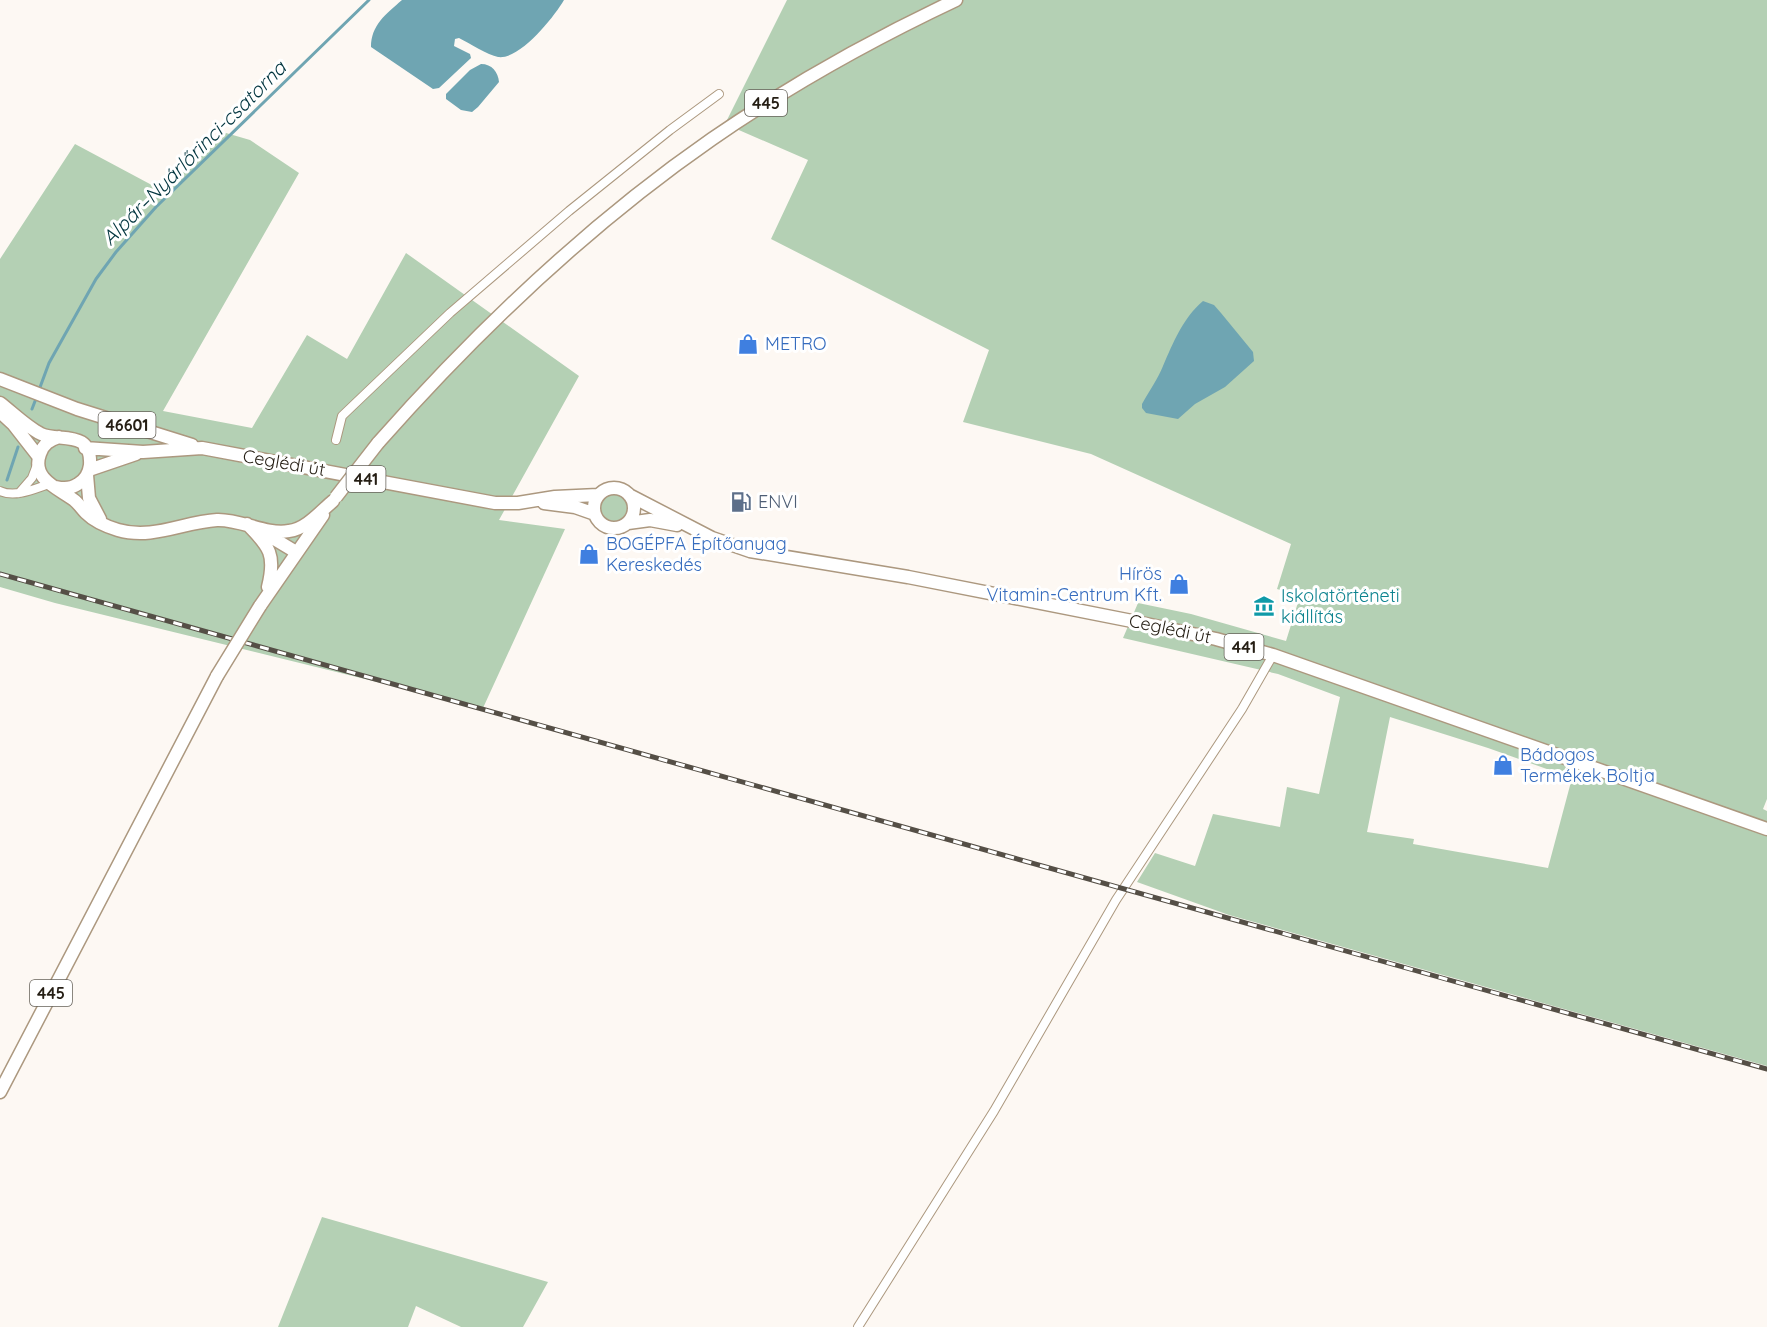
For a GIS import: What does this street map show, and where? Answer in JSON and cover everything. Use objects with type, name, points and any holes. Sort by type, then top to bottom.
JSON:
[{"type":"main road","name":"445","points":[[0,1092],[217,676],[296,552],[378,443],[501,314],[584,238],[639,194],[712,139],[768,102],[904,25],[956,0]]},
{"type":"main road","name":"46601","points":[[0,380],[76,409],[202,448]]},
{"type":"main road","name":"441","points":[[0,403],[39,433],[77,440],[85,448]]},
{"type":"main road","points":[[0,411],[13,424],[38,460],[41,475],[52,486],[74,500],[88,515],[124,532],[145,534],[217,520],[275,531],[288,531],[301,528],[335,499]]},
{"type":"main road","points":[[38,460],[46,443],[59,437]]},
{"type":"main road","name":"Ceglédi út","points":[[85,448],[143,452],[202,448],[495,502],[531,502],[575,507],[595,514]]},
{"type":"main road","points":[[85,448],[89,455],[89,498],[95,513],[104,524]]},
{"type":"main road","name":"Ceglédi út","points":[[88,472],[143,452]]},
{"type":"main road","name":"441","points":[[52,486],[69,488],[76,485],[88,472]]},
{"type":"main road","name":"441","points":[[598,495],[613,488],[629,495]]},
{"type":"main road","name":"Ceglédi út","points":[[531,502],[555,497],[598,495]]},
{"type":"main road","points":[[595,514],[594,504],[598,495]]},
{"type":"main road","name":"Ceglédi út","points":[[629,495],[696,530],[750,551],[908,577],[1110,616],[1199,635],[1273,655],[1767,829]]},
{"type":"main road","points":[[627,523],[634,510],[629,495]]},
{"type":"main road","name":"441","points":[[595,514],[598,521],[611,528],[620,528],[627,523]]},
{"type":"main road","name":"Ceglédi út","points":[[627,523],[650,520],[696,530]]},
{"type":"main road","points":[[246,524],[296,552]]},
{"type":"main road","points":[[246,524],[263,541],[271,555],[273,569],[263,601]]},
{"type":"street","points":[[336,440],[342,416],[450,313],[568,211],[670,130],[720,94]]},
{"type":"street","points":[[19,493],[32,478],[38,460]]},
{"type":"street","points":[[0,491],[19,493],[52,486]]},
{"type":"street","points":[[858,1327],[994,1110],[1116,900],[1242,709],[1273,655]]},
{"type":"green space","points":[[787,0],[1767,0],[1767,799],[1763,809],[1767,811],[1767,1066],[1229,915],[1137,882],[1155,853],[1195,866],[1213,814],[1280,827],[1287,787],[1319,794],[1340,697],[1278,674],[1123,638],[1138,603],[1191,614],[1286,641],[1300,596],[1277,589],[1291,544],[1091,454],[963,422],[989,350],[771,239],[808,160],[725,124]],"holes":[[[1390,717],[1572,778],[1548,868],[1413,844],[1414,839],[1367,832]]]},
{"type":"green space","points":[[226,133],[250,140],[299,173],[163,411],[252,428],[307,335],[347,359],[406,253],[579,376],[499,520],[565,529],[483,708],[55,603],[0,587],[0,259],[75,144],[163,191]]},
{"type":"green space","points":[[614,493],[625,498],[630,509],[625,520],[614,525],[603,520],[598,509],[603,498]]},
{"type":"green space","points":[[322,1217],[548,1282],[523,1327],[461,1327],[416,1306],[408,1327],[278,1327]]},
{"type":"water","points":[[402,0],[564,0],[536,36],[516,52],[507,56],[494,56],[459,38],[455,39],[454,46],[470,54],[471,58],[439,88],[433,89],[371,47],[377,26],[385,15]]},
{"type":"water","points":[[481,64],[494,69],[499,82],[472,112],[461,110],[446,99],[446,94],[470,70]]},
{"type":"water","points":[[1203,301],[1214,305],[1221,313],[1253,352],[1254,361],[1225,387],[1195,404],[1178,419],[1146,413],[1142,404],[1159,376],[1179,331]]},
{"type":"waterway","name":"Alpár–Nyárlőrinci-csatorna","points":[[39,390],[49,363],[96,279],[116,252],[156,207],[369,0]]},
{"type":"waterway","name":"Alpár–Nyárlőrinci-csatorna","points":[[32,409],[37,396]]},
{"type":"waterway","name":"Alpár–Nyárlőrinci-csatorna","points":[[7,480],[18,447]]},
{"type":"railway","points":[[0,574],[1767,1069]]},
{"type":"place","name":"METRO","points":[[748,344]]},
{"type":"place","name":"ENVI","points":[[741,502]]},
{"type":"place","name":"BOGÉPFA Építőanyag Kereskedés","points":[[589,554]]},
{"type":"place","name":"Hírös Vitamin-Centrum Kft.","points":[[1179,584]]},
{"type":"place","name":"Iskolatörténeti kiállítás","points":[[1264,606]]},
{"type":"place","name":"Bádogos Termékek Boltja","points":[[1503,765]]}]
